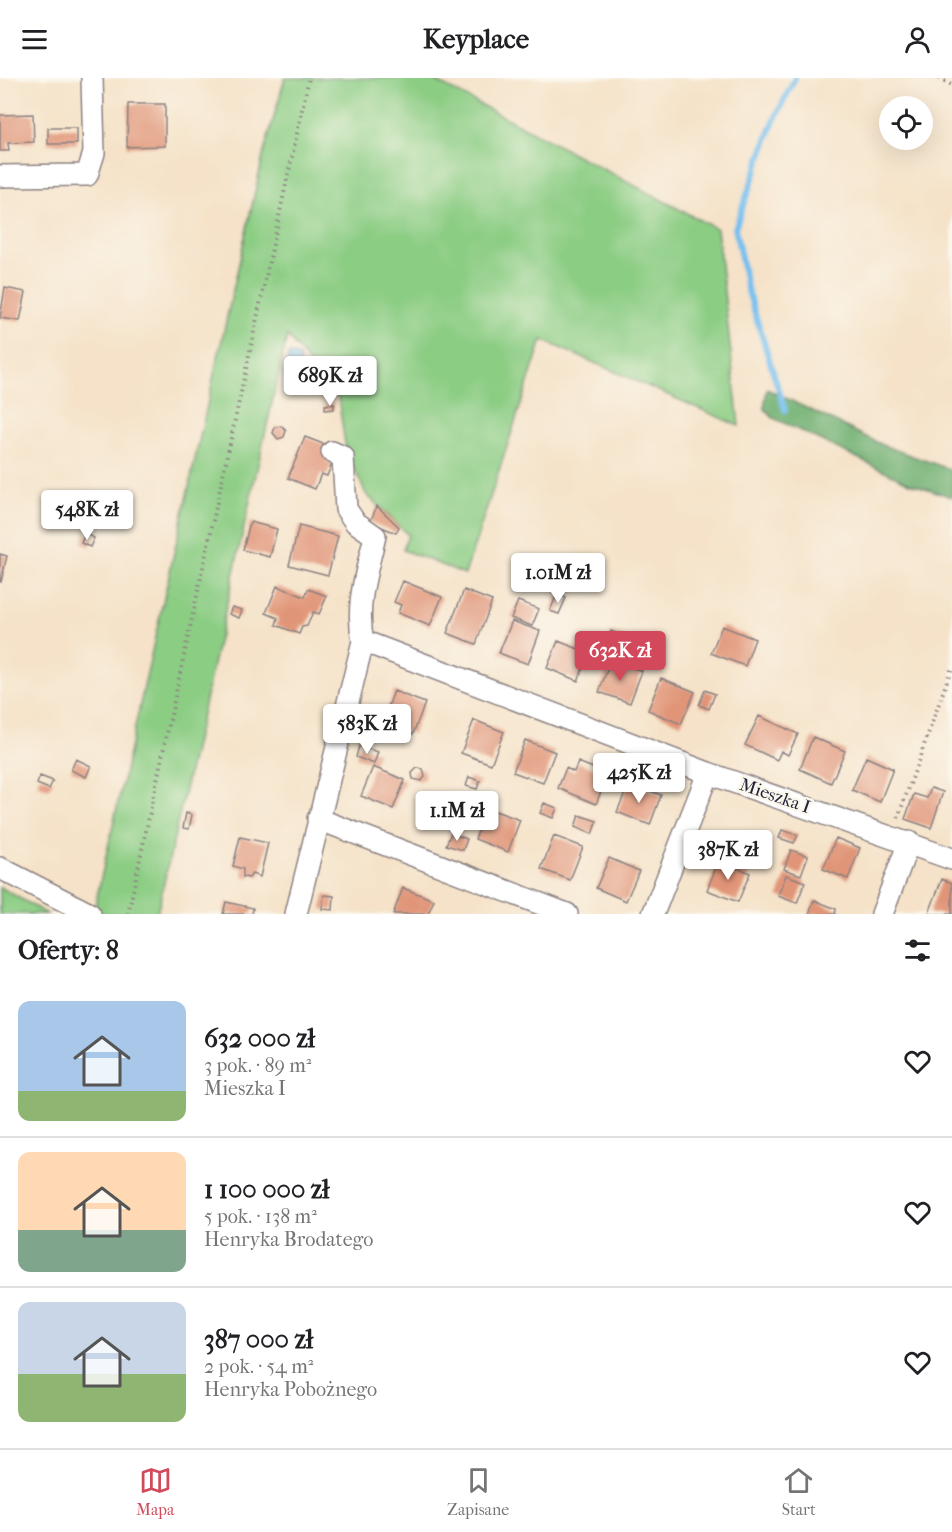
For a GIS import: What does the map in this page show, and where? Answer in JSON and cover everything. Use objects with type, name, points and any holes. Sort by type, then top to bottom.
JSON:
[{"type":"street","points":[[0,176],[87,175],[94,153],[92,78]]},
{"type":"street","points":[[296,914],[363,641],[358,621],[361,592],[375,536],[355,522],[346,509],[343,457],[332,452]]},
{"type":"street","name":"Mieszka I","points":[[363,641],[708,773],[952,859]]},
{"type":"street","points":[[652,914],[708,773]]},
{"type":"street","points":[[318,819],[567,914]]},
{"type":"street","points":[[882,914],[900,839]]},
{"type":"street","points":[[0,868],[90,914]]},
{"type":"path","points":[[128,914],[309,78]]},
{"type":"path","points":[[939,78],[952,85]]},
{"type":"path","points":[[900,839],[952,667]]},
{"type":"green space","points":[[285,78],[430,78],[717,229],[739,426],[542,340],[465,574],[403,550],[408,535],[366,494],[346,450],[338,397],[287,336],[157,914],[93,914],[264,152]]},
{"type":"green space","points":[[767,389],[885,446],[952,470],[952,497],[910,483],[773,418],[764,408]]},
{"type":"green space","points":[[0,887],[47,914],[0,914]]},
{"type":"water","points":[[288,355],[300,357],[298,377],[295,380],[284,376]]},
{"type":"building","points":[[128,104],[165,104],[165,146],[127,147]]},
{"type":"building","points":[[33,114],[34,142],[8,143],[9,151],[0,151],[0,115]]},
{"type":"building","points":[[48,128],[77,128],[77,144],[48,144]]},
{"type":"building","points":[[5,288],[26,292],[20,321],[0,318]]},
{"type":"building","points":[[334,404],[334,409],[325,410],[325,405]]},
{"type":"building","points":[[282,426],[286,431],[284,437],[278,439],[273,433],[275,427]]},
{"type":"building","points":[[305,437],[331,447],[326,461],[332,463],[327,476],[321,474],[315,489],[288,478]]},
{"type":"building","points":[[377,506],[399,527],[396,533],[370,522]]},
{"type":"building","points":[[250,522],[277,529],[270,557],[243,550]]},
{"type":"building","points":[[299,526],[338,536],[328,575],[289,565]]},
{"type":"building","points":[[85,534],[94,538],[90,547],[81,543]]},
{"type":"building","points":[[0,554],[7,556],[1,582],[0,582]]},
{"type":"building","points":[[403,581],[442,597],[430,626],[398,613],[401,605],[394,602]]},
{"type":"building","points":[[277,586],[305,597],[308,589],[327,596],[319,614],[313,612],[307,626],[302,627],[299,634],[276,625],[278,618],[266,613]]},
{"type":"building","points":[[464,590],[492,601],[476,644],[447,633]]},
{"type":"building","points":[[557,594],[566,598],[559,614],[550,611]]},
{"type":"building","points":[[518,601],[539,609],[532,626],[511,618]]},
{"type":"building","points":[[232,607],[242,610],[239,618],[229,614]]},
{"type":"building","points":[[512,621],[540,631],[528,664],[499,653]]},
{"type":"building","points":[[722,626],[755,639],[745,666],[711,653]]},
{"type":"building","points":[[611,631],[626,637],[623,646],[607,640]]},
{"type":"building","points":[[558,641],[589,653],[578,681],[547,668]]},
{"type":"building","points":[[649,647],[659,651],[653,666],[644,662]]},
{"type":"building","points":[[611,660],[642,671],[630,703],[599,692]]},
{"type":"building","points":[[661,678],[695,692],[681,724],[648,710]]},
{"type":"building","points":[[705,690],[715,694],[709,709],[699,705]]},
{"type":"building","points":[[394,691],[425,703],[413,734],[382,723]]},
{"type":"building","points":[[759,716],[798,734],[788,755],[781,751],[777,760],[745,745]]},
{"type":"building","points":[[474,720],[504,732],[491,764],[461,753]]},
{"type":"building","points":[[813,737],[845,751],[831,783],[800,769]]},
{"type":"building","points":[[525,740],[555,752],[543,783],[513,772]]},
{"type":"building","points":[[359,746],[378,752],[374,764],[356,757]]},
{"type":"building","points":[[866,757],[893,769],[880,802],[852,790]]},
{"type":"building","points":[[76,759],[91,766],[86,777],[71,770]]},
{"type":"building","points":[[578,762],[608,774],[596,804],[558,788],[566,768],[574,772]]},
{"type":"building","points":[[373,767],[405,780],[393,809],[361,796]]},
{"type":"building","points":[[417,768],[423,769],[425,777],[421,781],[413,779],[412,773]]},
{"type":"building","points":[[40,776],[53,781],[49,789],[37,784]]},
{"type":"building","points":[[469,777],[480,781],[477,789],[466,786]]},
{"type":"building","points":[[629,783],[661,795],[650,825],[617,812]]},
{"type":"building","points":[[931,788],[943,792],[931,828],[905,819],[914,794],[927,798]]},
{"type":"building","points":[[544,803],[557,808],[553,818],[540,813]]},
{"type":"building","points":[[487,808],[520,820],[508,852],[475,839]]},
{"type":"building","points":[[186,813],[192,815],[189,829],[183,828]]},
{"type":"building","points":[[579,815],[597,821],[592,834],[575,827]]},
{"type":"building","points":[[782,830],[798,835],[794,843],[779,838]]},
{"type":"building","points":[[451,833],[467,839],[463,850],[446,845]]},
{"type":"building","points":[[554,836],[583,847],[570,880],[541,869]]},
{"type":"building","points":[[240,837],[268,843],[260,877],[252,874],[249,878],[243,877],[243,869],[233,866]]},
{"type":"building","points":[[836,838],[860,848],[848,879],[823,869]]},
{"type":"building","points":[[791,850],[808,856],[801,875],[784,869]]},
{"type":"building","points":[[609,858],[639,871],[626,901],[596,888]]},
{"type":"building","points":[[719,860],[750,873],[738,902],[707,890]]},
{"type":"building","points":[[786,875],[805,882],[797,903],[778,896]]},
{"type":"building","points":[[942,879],[952,883],[952,914],[929,913]]},
{"type":"building","points":[[403,888],[434,900],[428,914],[393,914]]},
{"type":"building","points":[[324,895],[334,896],[333,910],[322,909]]},
{"type":"building","points":[[814,900],[836,909],[835,914],[809,914]]},
{"type":"building","points":[[226,902],[253,908],[252,914],[223,914]]},
{"type":"waterway","points":[[785,410],[747,288],[735,228],[773,123],[795,78]]}]
